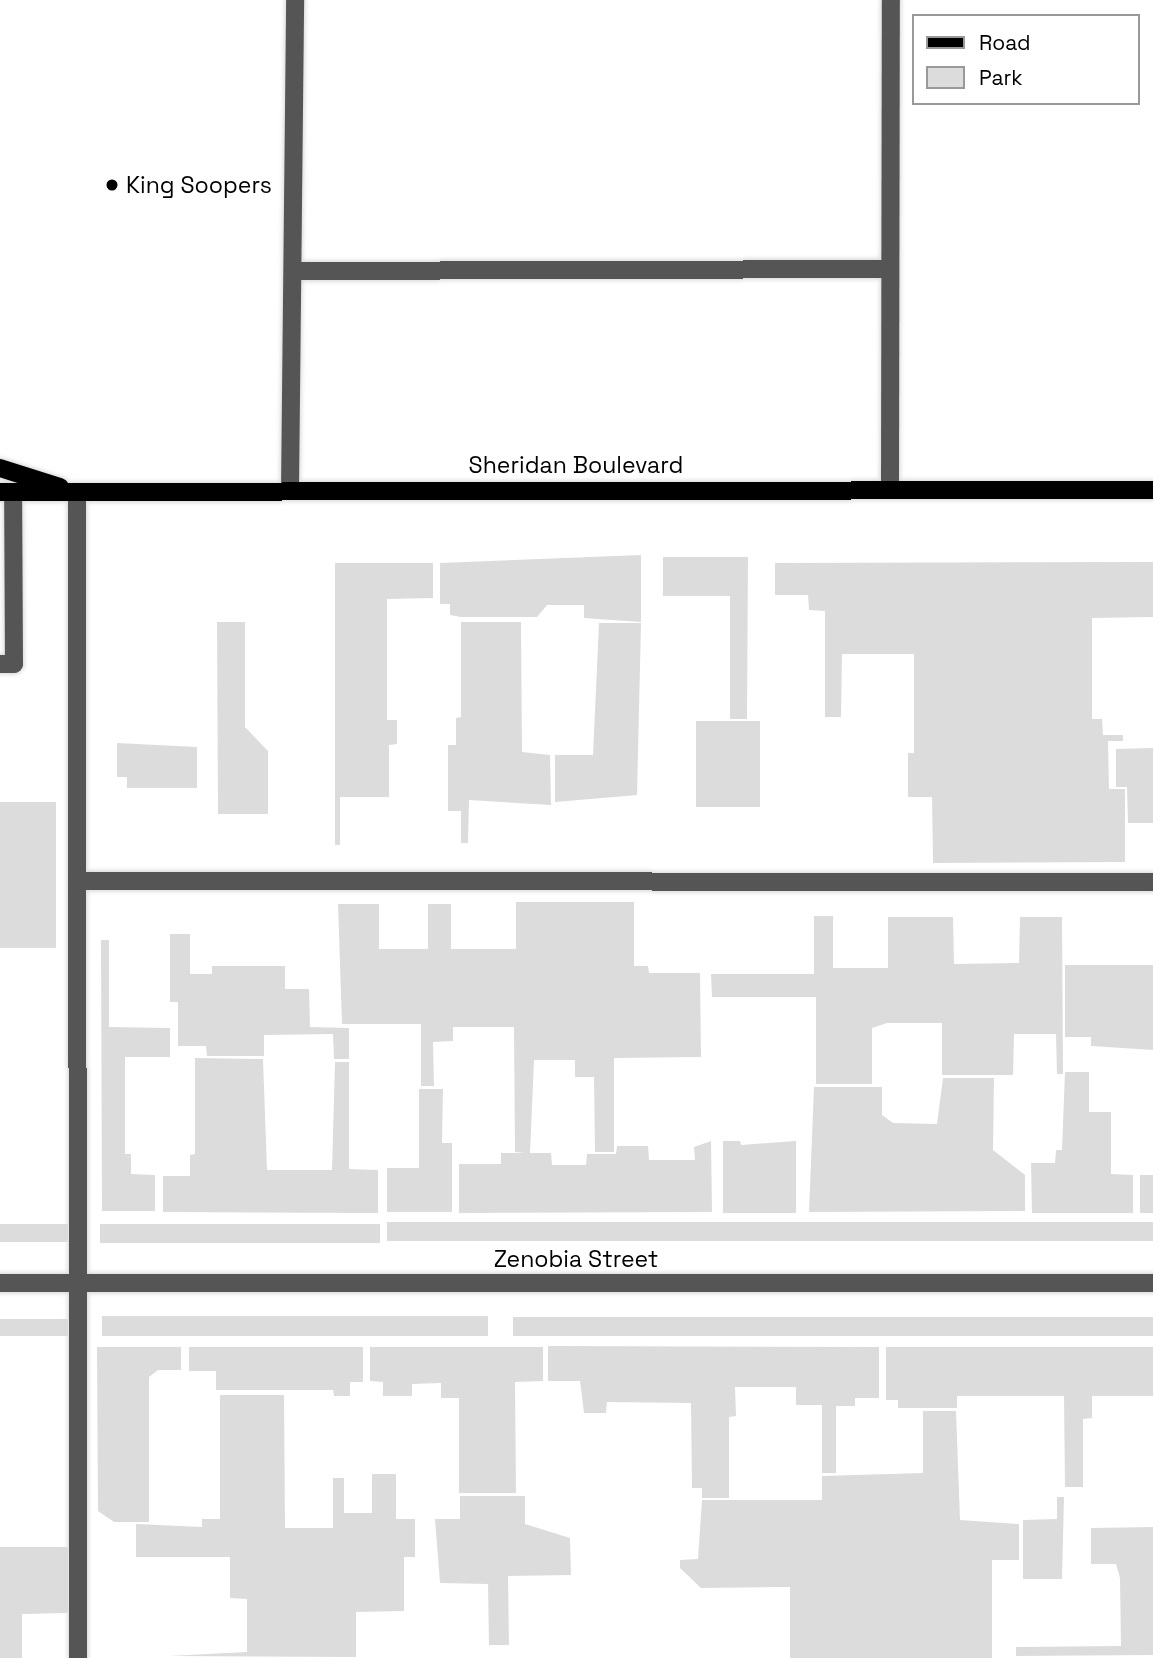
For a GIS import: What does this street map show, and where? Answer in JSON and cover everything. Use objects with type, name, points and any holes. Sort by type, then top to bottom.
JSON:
[{"type":"main road","points":[[0,468],[77,492]]},
{"type":"main road","name":"Sheridan Boulevard","points":[[6,492],[890,487],[1153,490]]},
{"type":"street","points":[[290,491],[295,0]]},
{"type":"street","points":[[890,487],[891,0]]},
{"type":"street","points":[[293,271],[890,269]]},
{"type":"street","points":[[0,664],[14,664],[6,492]]},
{"type":"street","points":[[77,492],[78,1658]]},
{"type":"street","points":[[77,881],[1153,882]]},
{"type":"street","name":"Zenobia Street","points":[[0,1283],[1153,1283]]},
{"type":"green space","points":[[641,555],[641,622],[584,618],[584,605],[547,605],[537,617],[461,617],[450,615],[450,604],[440,604],[440,563]]},
{"type":"green space","points":[[663,557],[748,557],[747,719],[730,719],[730,596],[663,596]]},
{"type":"green space","points":[[1153,562],[1153,617],[1092,618],[1092,719],[1102,719],[1103,735],[1123,735],[1123,741],[1108,741],[1109,789],[1125,789],[1125,862],[933,863],[932,797],[908,797],[908,753],[914,753],[914,654],[842,654],[841,717],[825,717],[825,611],[809,610],[808,595],[775,595],[775,563]]},
{"type":"green space","points":[[335,563],[433,563],[433,598],[387,599],[387,720],[397,720],[397,744],[389,745],[389,797],[340,797],[340,845],[335,845]]},
{"type":"green space","points":[[217,622],[245,622],[245,727],[268,751],[268,814],[218,814]]},
{"type":"green space","points":[[461,622],[521,622],[522,752],[550,755],[551,805],[469,800],[468,843],[461,843],[461,811],[448,811],[448,745],[456,745],[456,718],[461,717]]},
{"type":"green space","points":[[599,623],[641,623],[637,795],[555,802],[555,755],[593,755]]},
{"type":"green space","points":[[696,721],[760,721],[760,807],[696,807]]},
{"type":"green space","points":[[117,743],[197,747],[197,788],[127,788],[127,777],[117,777]]},
{"type":"green space","points":[[1153,748],[1153,823],[1128,823],[1127,787],[1116,787],[1116,749]]},
{"type":"green space","points":[[0,802],[56,802],[56,948],[0,948]]},
{"type":"green space","points":[[516,902],[634,902],[634,966],[648,966],[649,973],[700,973],[701,1057],[614,1058],[614,1152],[595,1152],[594,1077],[575,1077],[575,1060],[534,1060],[530,1153],[551,1153],[552,1165],[586,1165],[587,1154],[616,1154],[617,1146],[648,1146],[649,1160],[695,1160],[694,1147],[711,1141],[712,1212],[459,1213],[459,1164],[501,1164],[501,1153],[525,1153],[515,1152],[514,1027],[453,1027],[453,1041],[433,1042],[434,1086],[421,1086],[421,1024],[342,1024],[338,904],[379,904],[379,949],[428,949],[428,904],[451,904],[451,949],[516,949]]},
{"type":"green space","points":[[814,916],[833,916],[833,968],[888,968],[888,917],[953,917],[954,964],[1019,963],[1020,917],[1062,917],[1063,1074],[1057,1074],[1056,1034],[1014,1034],[1013,1075],[942,1075],[942,1023],[887,1023],[872,1028],[872,1084],[816,1084],[816,997],[712,997],[711,974],[814,974]]},
{"type":"green space","points":[[170,934],[190,934],[190,974],[212,974],[212,966],[285,966],[285,989],[309,989],[310,1027],[349,1028],[349,1059],[334,1059],[333,1034],[264,1035],[264,1056],[207,1056],[206,1046],[178,1046],[178,1002],[170,1002]]},
{"type":"green space","points":[[101,940],[109,940],[109,1027],[170,1028],[170,1057],[125,1057],[125,1154],[131,1154],[131,1174],[155,1175],[155,1211],[102,1211]]},
{"type":"green space","points":[[1065,965],[1153,965],[1153,1050],[1091,1046],[1091,1037],[1065,1037]]},
{"type":"green space","points":[[195,1058],[263,1059],[267,1170],[332,1170],[335,1062],[349,1062],[349,1169],[378,1170],[378,1213],[163,1212],[163,1176],[190,1176],[190,1155],[195,1154]]},
{"type":"green space","points":[[1065,1072],[1089,1072],[1089,1112],[1111,1112],[1111,1174],[1133,1175],[1133,1213],[1032,1213],[1031,1163],[1055,1163],[1056,1150],[1062,1150]]},
{"type":"green space","points":[[943,1078],[994,1078],[993,1150],[1025,1175],[1025,1211],[809,1212],[814,1087],[882,1087],[882,1115],[893,1123],[937,1124]]},
{"type":"green space","points":[[419,1089],[443,1089],[442,1143],[452,1143],[452,1212],[387,1212],[387,1168],[419,1168]]},
{"type":"green space","points":[[723,1141],[740,1141],[741,1145],[796,1141],[796,1213],[723,1213]]},
{"type":"green space","points":[[1140,1175],[1153,1175],[1153,1213],[1140,1213]]},
{"type":"green space","points":[[387,1222],[1153,1222],[1153,1241],[387,1241]]},
{"type":"green space","points":[[0,1224],[68,1224],[68,1242],[0,1242]]},
{"type":"green space","points":[[100,1224],[380,1224],[380,1243],[100,1243]]},
{"type":"green space","points":[[102,1316],[488,1316],[488,1336],[102,1336]]},
{"type":"green space","points":[[513,1317],[1153,1317],[1153,1336],[513,1336]]},
{"type":"green space","points":[[0,1319],[68,1319],[68,1336],[0,1336]]},
{"type":"green space","points":[[548,1346],[879,1347],[879,1398],[855,1398],[855,1406],[836,1406],[836,1473],[822,1473],[822,1405],[796,1405],[796,1387],[735,1387],[736,1416],[729,1417],[729,1498],[702,1498],[702,1488],[692,1488],[691,1403],[607,1402],[606,1413],[584,1413],[580,1381],[548,1381]]},
{"type":"green space","points":[[97,1347],[181,1347],[181,1370],[158,1370],[149,1377],[149,1522],[114,1522],[98,1511]]},
{"type":"green space","points":[[189,1347],[363,1347],[363,1382],[350,1382],[350,1396],[334,1396],[333,1390],[216,1390],[216,1371],[189,1371]]},
{"type":"green space","points":[[370,1347],[543,1347],[543,1381],[515,1382],[516,1493],[459,1493],[459,1398],[441,1398],[441,1383],[412,1384],[412,1396],[383,1396],[383,1382],[370,1381]]},
{"type":"green space","points":[[886,1347],[1153,1347],[1153,1396],[1092,1396],[1092,1418],[1083,1419],[1083,1487],[1065,1487],[1064,1396],[957,1396],[957,1408],[898,1408],[898,1400],[886,1400]]},
{"type":"green space","points":[[220,1395],[284,1395],[285,1528],[333,1528],[333,1478],[344,1478],[344,1513],[372,1513],[372,1474],[396,1474],[396,1519],[415,1519],[415,1557],[404,1557],[404,1611],[356,1612],[356,1657],[169,1656],[247,1652],[247,1599],[230,1598],[230,1557],[136,1557],[136,1524],[202,1527],[202,1519],[220,1519]]},
{"type":"green space","points":[[923,1411],[956,1411],[960,1520],[1019,1524],[1019,1560],[992,1560],[992,1658],[790,1658],[790,1587],[701,1588],[680,1568],[680,1560],[698,1559],[702,1500],[822,1500],[822,1476],[923,1473]]},
{"type":"green space","points":[[460,1496],[525,1496],[525,1524],[570,1538],[571,1575],[508,1576],[509,1645],[489,1645],[488,1584],[440,1583],[435,1519],[460,1519]]},
{"type":"green space","points":[[1057,1497],[1064,1497],[1062,1579],[1023,1579],[1023,1520],[1057,1519]]},
{"type":"green space","points":[[1153,1527],[1153,1655],[1016,1656],[1016,1647],[1121,1646],[1120,1578],[1116,1564],[1091,1564],[1091,1528]]},
{"type":"green space","points":[[0,1547],[68,1547],[68,1613],[22,1614],[22,1658],[0,1658]]},
{"type":"place","name":"King Soopers","points":[[112,185]]}]
